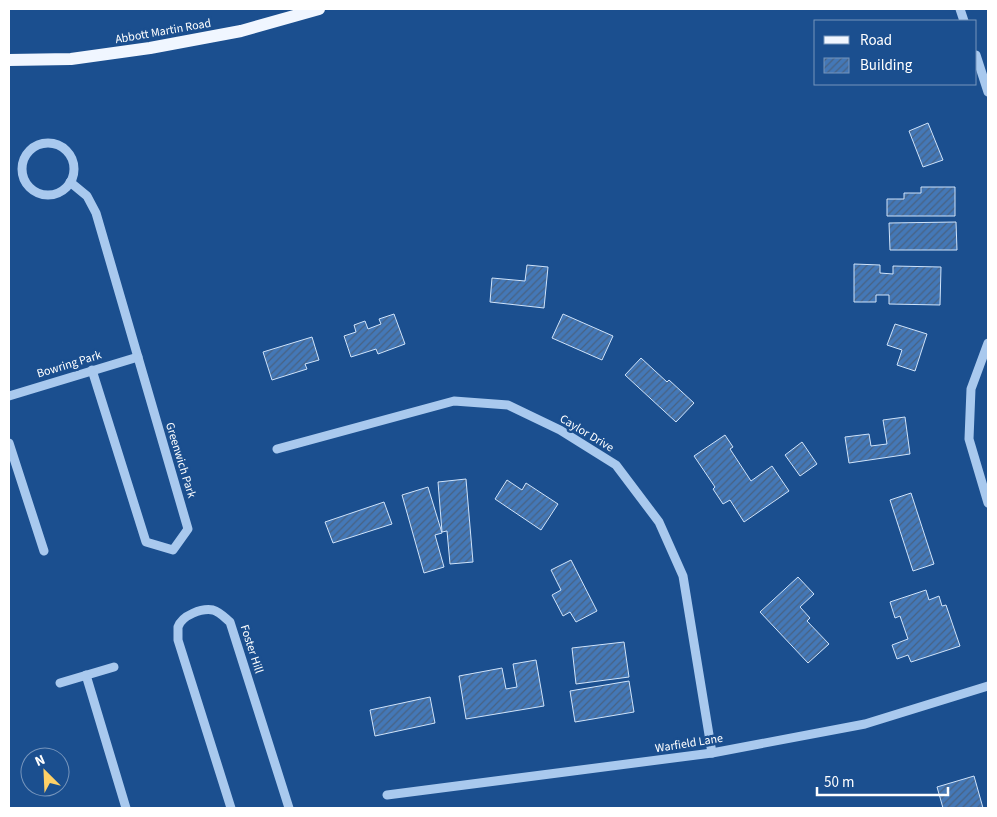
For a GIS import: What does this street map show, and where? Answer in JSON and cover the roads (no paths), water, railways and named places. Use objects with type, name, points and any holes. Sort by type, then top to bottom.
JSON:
[{"type":"main road","name":"Abbott Martin Road","points":[[9,60],[71,59],[150,48],[232,32],[319,9]]},
{"type":"street","points":[[977,58],[988,92]]},
{"type":"street","points":[[38,144],[58,144],[66,149],[71,156],[74,166],[70,182],[54,194],[44,195],[34,192],[23,178],[21,169],[23,160],[30,149],[38,144]]},
{"type":"street","name":"Greenwich Park","points":[[70,182],[87,196],[96,213],[188,529],[173,550],[146,542],[92,370]]},
{"type":"street","points":[[988,343],[971,389],[969,438],[988,503]]},
{"type":"street","name":"Bowring Park","points":[[9,396],[138,357]]},
{"type":"street","name":"Caylor Drive","points":[[277,449],[454,401],[508,405],[560,430],[616,465],[659,522],[683,576],[712,752]]},
{"type":"street","points":[[9,443],[44,551]]},
{"type":"street","name":"Foster Hill","points":[[231,808],[178,640],[178,627],[182,621],[200,611],[213,610],[230,622],[289,808]]},
{"type":"street","points":[[60,683],[114,667]]},
{"type":"street","points":[[86,676],[126,808]]},
{"type":"street","name":"Warfield Lane","points":[[387,795],[712,752],[865,724],[988,686]]}]
